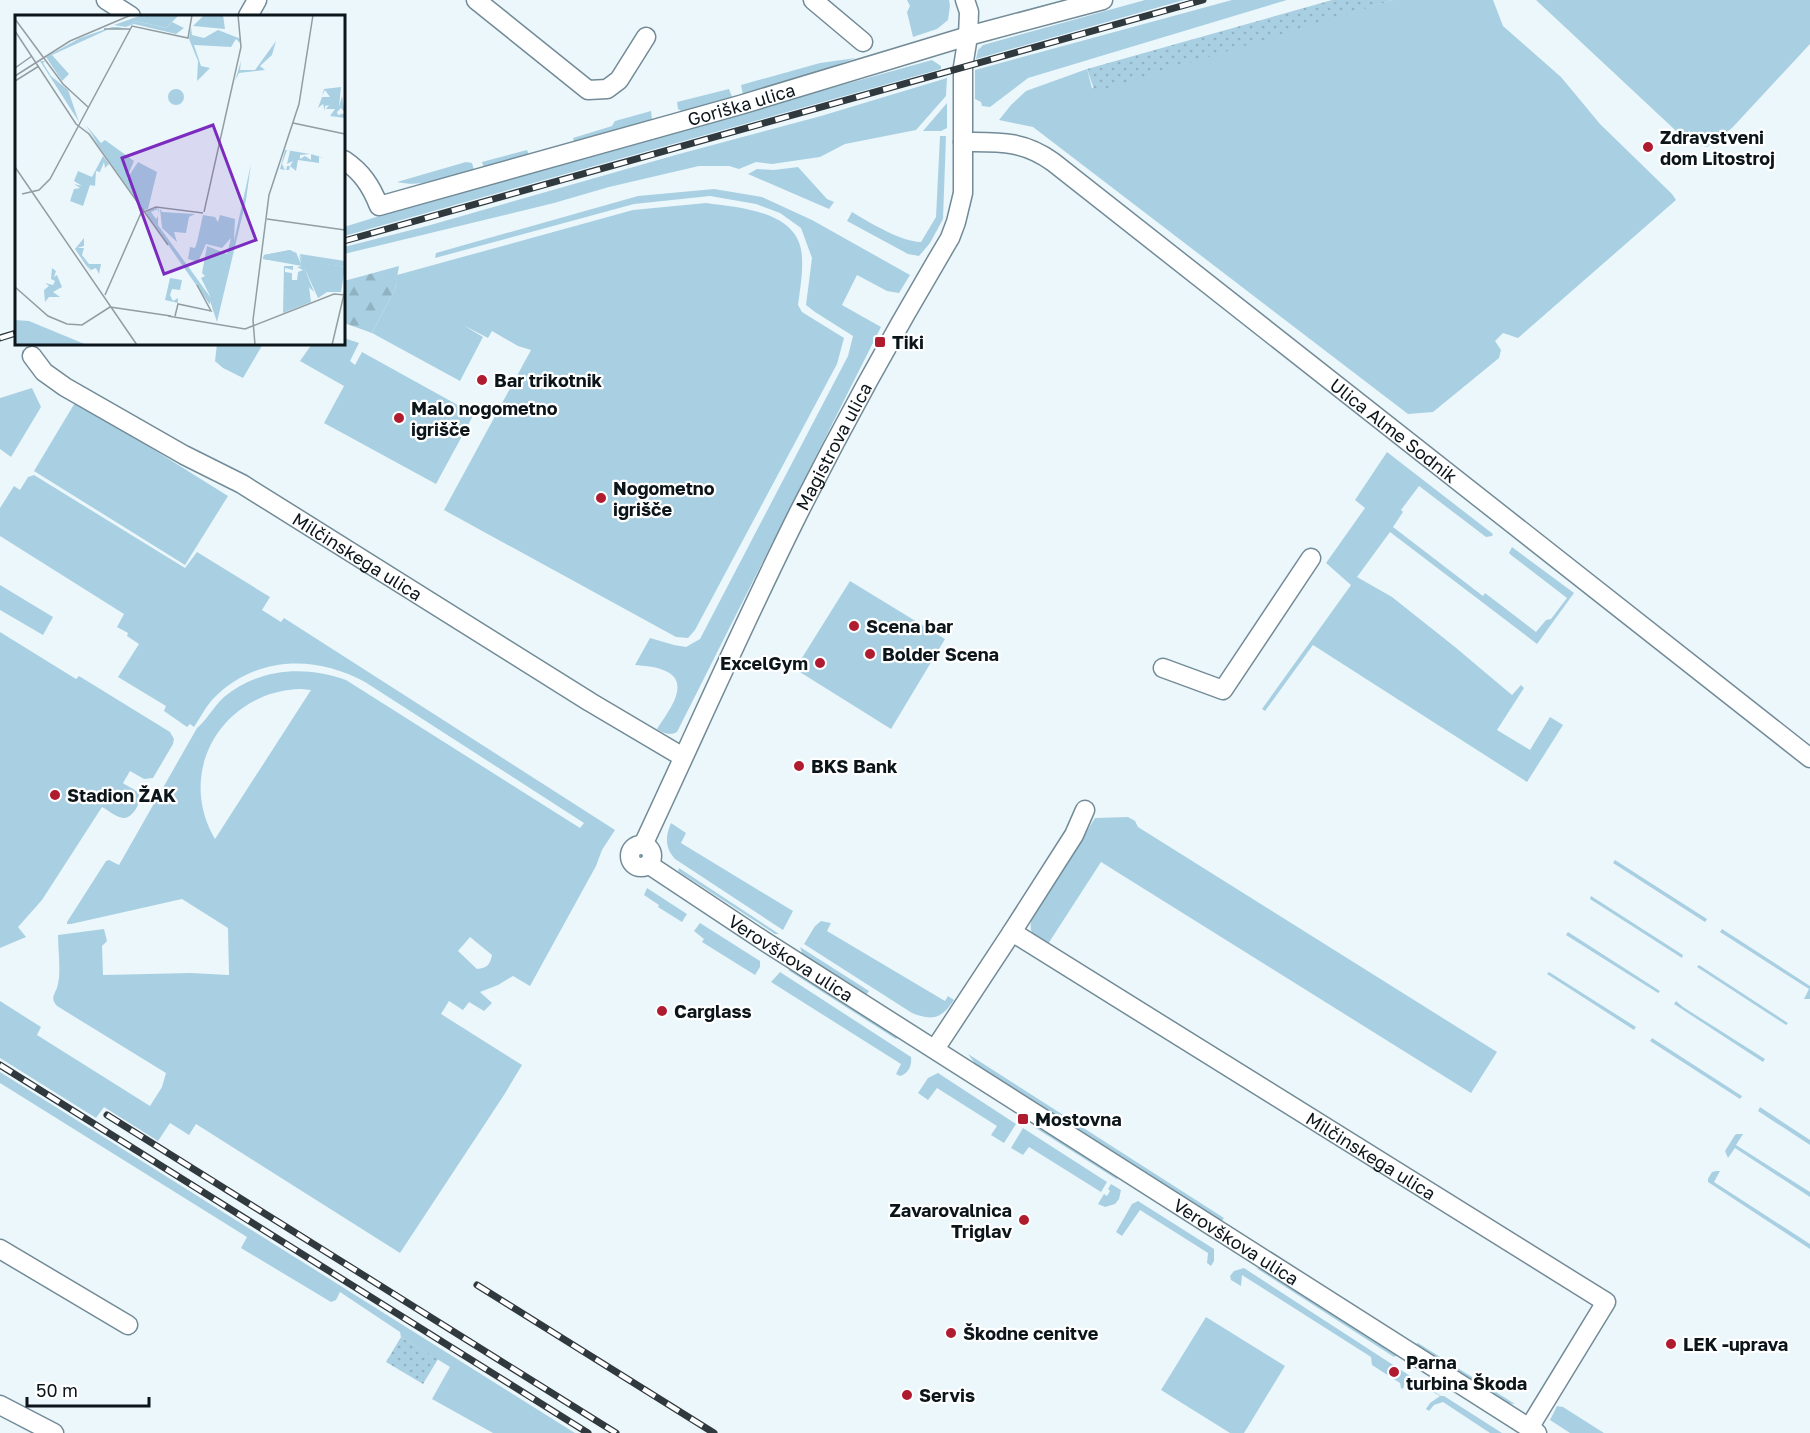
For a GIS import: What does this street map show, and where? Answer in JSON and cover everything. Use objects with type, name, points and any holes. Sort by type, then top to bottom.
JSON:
[{"type":"street","points":[[106,0],[129,15]]},
{"type":"street","points":[[249,15],[257,0]]},
{"type":"street","points":[[476,0],[588,90],[607,89],[619,80],[646,37]]},
{"type":"street","points":[[813,0],[863,42]]},
{"type":"street","name":"Magistrova ulica","points":[[643,845],[735,644],[829,452],[950,238],[963,193],[963,67],[969,12],[965,0]]},
{"type":"street","name":"Goriška ulica","points":[[345,161],[366,179],[379,206],[719,111],[968,36],[1103,0]]},
{"type":"street","name":"Ulica Alme Sodnik","points":[[963,142],[1015,144],[1040,152],[1810,758]]},
{"type":"street","name":"Milčinskega ulica","points":[[32,356],[44,372],[65,387],[184,455],[242,484],[590,702],[683,757]]},
{"type":"street","points":[[1163,668],[1223,690],[1311,558]]},
{"type":"street","points":[[935,1049],[1074,835],[1085,810]]},
{"type":"street","name":"Verovškova ulica","points":[[643,845],[633,848],[631,858],[637,866],[648,864],[771,945],[1533,1430]]},
{"type":"street","name":"Milčinskega ulica","points":[[1012,932],[1606,1302],[1533,1430]]},
{"type":"street","points":[[0,1249],[128,1324]]},
{"type":"street","points":[[0,1405],[54,1433]]},
{"type":"green space","points":[[907,0],[949,0],[948,20],[937,29],[913,37],[907,12],[910,6]]},
{"type":"green space","points":[[1145,0],[1184,0],[976,59],[978,50],[983,45]]},
{"type":"green space","points":[[1232,0],[1287,0],[1028,78],[990,107],[982,106],[981,102],[975,99],[975,70]]},
{"type":"green space","points":[[1332,0],[1393,0],[1095,92],[1087,69]]},
{"type":"green space","points":[[1393,0],[1493,0],[1503,26],[1561,77],[1600,124],[1676,200],[1518,338],[1503,333],[1495,341],[1501,350],[1499,358],[1433,412],[1408,414],[1033,127],[999,120],[1026,91],[1087,69],[1092,88]]},
{"type":"green space","points":[[1536,0],[1810,0],[1810,44],[1732,128],[1707,147],[1689,143]]},
{"type":"green space","points":[[856,58],[743,95],[741,85],[820,63]]},
{"type":"green space","points":[[932,60],[941,66],[941,69],[345,236],[345,227],[447,195]]},
{"type":"green space","points":[[947,78],[946,96],[916,130],[845,144],[820,157],[772,164],[756,162],[739,169],[729,166],[699,166],[345,254],[345,247],[821,116]]},
{"type":"green space","points":[[729,89],[732,97],[683,112],[678,109],[677,102]]},
{"type":"green space","points":[[947,103],[947,128],[941,131],[923,131]]},
{"type":"green space","points":[[651,111],[652,120],[574,142],[573,138],[612,126],[615,121]]},
{"type":"green space","points":[[940,136],[946,136],[943,219],[930,243],[919,256],[908,254],[847,221],[852,212],[904,239],[921,242],[936,217]]},
{"type":"green space","points":[[527,150],[529,155],[484,168],[482,162]]},
{"type":"green space","points":[[466,162],[472,163],[474,170],[426,183],[397,182]]},
{"type":"green space","points":[[798,167],[827,199],[834,202],[829,209],[748,174],[757,169],[774,170]]},
{"type":"green space","points":[[714,189],[762,197],[812,220],[910,275],[899,293],[887,291],[857,275],[842,305],[881,327],[677,732],[669,734],[657,729],[675,698],[677,682],[672,675],[660,669],[635,665],[650,638],[686,647],[700,639],[848,356],[853,336],[806,305],[812,258],[801,228],[780,213],[756,204],[710,196],[634,204],[435,258],[436,253],[638,196]]},
{"type":"green space","points":[[706,203],[752,210],[781,221],[792,230],[799,242],[802,258],[798,305],[802,312],[844,338],[837,364],[695,630],[688,638],[676,637],[444,510],[531,350],[518,346],[492,331],[488,338],[463,325],[483,337],[460,381],[372,333],[395,289],[397,275],[633,210]]},
{"type":"green space","points":[[399,266],[395,289],[372,333],[345,323],[345,281]]},
{"type":"green space","name":"Malo nogometno igrišče","points":[[345,338],[359,343],[350,361],[355,365],[362,352],[474,414],[436,484],[324,423],[344,386],[300,361],[311,345],[345,345]]},
{"type":"green space","points":[[217,345],[262,345],[243,378],[223,368],[215,361]]},
{"type":"green space","points":[[32,388],[41,407],[11,457],[0,449],[0,398]]},
{"type":"green space","points":[[76,401],[228,496],[185,565],[34,471]]},
{"type":"green space","points":[[1387,452],[1493,534],[1486,537],[1419,486],[1401,510],[1403,512],[1393,527],[1483,596],[1485,593],[1536,632],[1546,620],[1551,619],[1567,598],[1511,555],[1509,553],[1512,547],[1574,593],[1537,644],[1390,532],[1357,577],[1392,597],[1512,695],[1521,685],[1524,688],[1497,730],[1530,750],[1550,717],[1563,725],[1527,782],[1313,645],[1265,711],[1262,709],[1351,585],[1326,563],[1365,508],[1355,500]]},
{"type":"green space","points":[[34,475],[185,568],[197,552],[270,597],[262,610],[281,622],[284,618],[615,830],[602,850],[596,866],[530,986],[513,976],[480,992],[492,1003],[484,1011],[469,1002],[463,1010],[449,1001],[441,1014],[522,1065],[400,1253],[196,1124],[189,1135],[170,1123],[158,1141],[104,1107],[96,1118],[0,1058],[0,1001],[41,1027],[37,1035],[150,1106],[162,1087],[166,1073],[55,1003],[53,998],[59,973],[58,935],[104,929],[107,941],[102,946],[103,975],[191,973],[229,975],[228,928],[182,899],[71,924],[67,922],[106,861],[109,860],[119,865],[197,728],[224,697],[238,687],[267,675],[299,671],[315,672],[346,680],[580,828],[584,823],[365,682],[325,667],[285,664],[246,675],[229,685],[212,700],[194,727],[190,724],[187,727],[164,711],[166,706],[118,677],[139,644],[127,636],[128,633],[117,627],[124,614],[0,536],[0,508],[14,486],[20,490],[28,477]],"holes":[[[311,690],[215,839],[204,813],[201,787],[204,762],[214,739],[229,719],[249,704],[273,693]],[[470,937],[492,955],[486,967],[477,969],[458,951]]]},
{"type":"green space","name":"Bolder Scena","points":[[850,581],[945,639],[891,729],[795,669]]},
{"type":"green space","points":[[0,585],[53,617],[43,635],[0,610]]},
{"type":"green space","name":"Stadion ŽAK","points":[[0,632],[76,679],[79,676],[170,732],[174,739],[153,778],[144,779],[130,771],[123,783],[138,793],[138,805],[133,813],[123,818],[102,807],[42,900],[18,927],[26,937],[0,948]]},
{"type":"green space","points":[[1128,817],[1135,821],[1138,827],[1497,1052],[1471,1093],[1101,862],[1048,944],[1036,938],[1031,930],[1031,920],[1095,818]]},
{"type":"green space","points":[[671,823],[686,833],[681,843],[793,911],[783,930],[675,859],[669,851],[667,842]]},
{"type":"green space","points":[[1615,860],[1707,919],[1705,922],[1613,863]]},
{"type":"green space","points":[[679,868],[779,934],[775,934],[678,871]]},
{"type":"green space","points":[[647,888],[687,914],[682,922],[644,895]]},
{"type":"green space","points":[[1591,896],[1683,955],[1682,958],[1590,899]]},
{"type":"green space","points":[[821,921],[831,923],[827,931],[945,1001],[948,996],[954,1000],[941,1015],[936,1017],[912,1013],[804,944],[815,926]]},
{"type":"green space","points":[[700,923],[760,961],[760,967],[755,975],[702,942],[704,939],[694,931]]},
{"type":"green space","points":[[1722,929],[1810,986],[1810,999],[1804,999],[1809,989],[1720,932]]},
{"type":"green space","points":[[1568,932],[1660,991],[1658,993],[1566,935]]},
{"type":"green space","points":[[800,947],[869,991],[866,995],[806,957]]},
{"type":"green space","points":[[1699,965],[1788,1023],[1786,1025],[1697,967]]},
{"type":"green space","points":[[788,970],[794,970],[899,1037],[896,1039]]},
{"type":"green space","points":[[780,972],[911,1057],[908,1071],[900,1076],[896,1074],[901,1064],[771,982]]},
{"type":"green space","points":[[1549,972],[1636,1027],[1634,1030],[1547,974]]},
{"type":"green space","points":[[1676,1001],[1765,1059],[1763,1062],[1674,1004]]},
{"type":"green space","points":[[1652,1038],[1742,1096],[1740,1099],[1650,1041]]},
{"type":"green space","points":[[968,1054],[1224,1218],[1221,1222],[977,1066]]},
{"type":"green space","points":[[0,1072],[575,1433],[493,1433],[432,1399],[450,1367],[401,1337],[400,1332],[340,1292],[336,1300],[331,1302],[241,1248],[247,1237],[0,1083]]},
{"type":"green space","points":[[938,1073],[1016,1124],[1004,1143],[991,1135],[997,1126],[937,1088],[928,1100],[918,1093],[928,1078]]},
{"type":"green space","points":[[1760,1107],[1810,1140],[1810,1145],[1758,1111]]},
{"type":"green space","points":[[1035,1124],[1115,1175],[1118,1180],[1034,1127]]},
{"type":"green space","points":[[1023,1128],[1107,1182],[1101,1192],[1029,1147],[1023,1155],[1011,1148]]},
{"type":"green space","points":[[1737,1134],[1743,1134],[1736,1145],[1810,1192],[1810,1197],[1735,1148],[1728,1158],[1725,1151]]},
{"type":"green space","points":[[1720,1171],[1714,1182],[1810,1244],[1810,1249],[1708,1182],[1712,1172]]},
{"type":"green space","points":[[1111,1184],[1121,1190],[1119,1199],[1115,1204],[1105,1207],[1098,1204],[1104,1194],[1107,1196]]},
{"type":"green space","points":[[1138,1201],[1214,1249],[1214,1261],[1211,1266],[1207,1263],[1208,1253],[1140,1210],[1122,1236],[1116,1232],[1132,1204]]},
{"type":"green space","points":[[1244,1268],[1502,1433],[1490,1433],[1443,1402],[1434,1405],[1429,1411],[1426,1409],[1430,1403],[1440,1396],[1406,1377],[1403,1389],[1401,1388],[1400,1383],[1372,1365],[1371,1357],[1242,1275],[1241,1286],[1231,1280],[1230,1276],[1234,1271]]},
{"type":"green space","points":[[1256,1268],[1262,1269],[1397,1355],[1394,1357]]},
{"type":"green space","points":[[1206,1317],[1285,1366],[1244,1433],[1230,1433],[1161,1390]]},
{"type":"green space","points":[[401,1337],[438,1359],[423,1384],[386,1362]]},
{"type":"green space","points":[[1418,1343],[1515,1404],[1504,1403],[1414,1345]]},
{"type":"green space","points":[[1557,1406],[1563,1407],[1604,1433],[1570,1433],[1550,1420]]},
{"type":"railway","points":[[345,241],[1203,0]]},
{"type":"railway","points":[[0,338],[15,333]]},
{"type":"railway","points":[[0,1065],[588,1433]]},
{"type":"railway","points":[[107,1115],[616,1433]]},
{"type":"railway","points":[[477,1285],[714,1433]]},
{"type":"place","name":"Zdravstveni dom Litostroj","points":[[1648,147]]},
{"type":"place","name":"Tiki","points":[[880,342]]},
{"type":"place","name":"Bar trikotnik","points":[[482,380]]},
{"type":"place","name":"Malo nogometno igrišče","points":[[399,418]]},
{"type":"place","name":"Nogometno igrišče","points":[[601,498]]},
{"type":"place","name":"Scena bar","points":[[854,626]]},
{"type":"place","name":"Bolder Scena","points":[[870,654]]},
{"type":"place","name":"ExcelGym","points":[[820,663]]},
{"type":"place","name":"BKS Bank","points":[[799,766]]},
{"type":"place","name":"Stadion ŽAK","points":[[55,795]]},
{"type":"place","name":"Carglass","points":[[662,1011]]},
{"type":"place","name":"Mostovna","points":[[1023,1119]]},
{"type":"place","name":"Zavarovalnica Triglav","points":[[1024,1220]]},
{"type":"place","name":"Škodne cenitve","points":[[951,1333]]},
{"type":"place","name":"LEK -uprava","points":[[1671,1344]]},
{"type":"place","name":"Parna turbina Škoda","points":[[1394,1372]]},
{"type":"place","name":"Servis","points":[[907,1395]]}]
